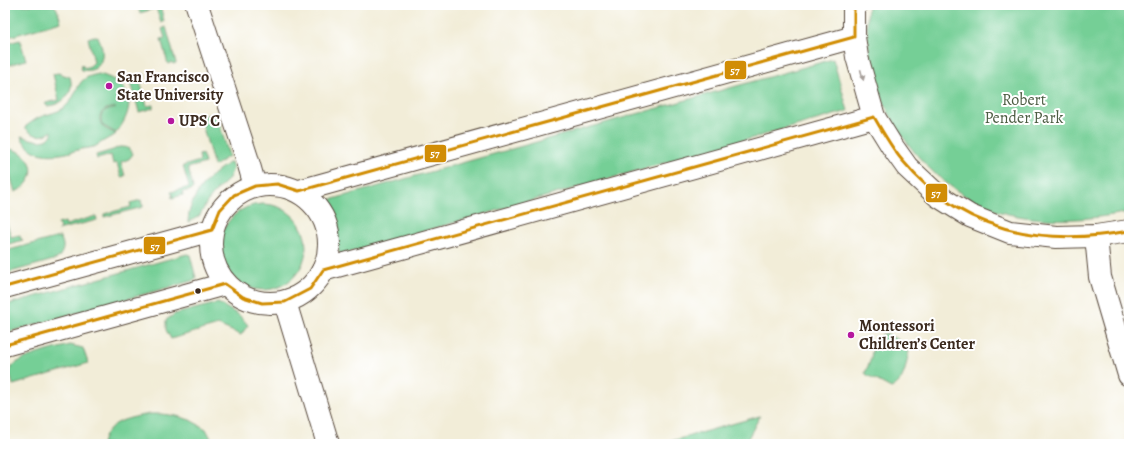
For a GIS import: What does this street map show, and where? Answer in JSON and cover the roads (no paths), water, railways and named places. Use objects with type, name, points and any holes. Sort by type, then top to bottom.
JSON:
[{"type":"street","points":[[197,5],[255,186]]},
{"type":"street","points":[[854,5],[854,37],[857,57],[874,117],[907,167],[938,196],[970,216],[1010,232],[1050,237],[1096,236],[1129,231]]},
{"type":"street","points":[[299,191],[854,37]]},
{"type":"street","points":[[323,270],[874,117]]},
{"type":"street","points":[[277,184],[299,191],[316,207],[327,226],[330,245],[323,270],[310,289],[286,302],[262,303],[243,297],[225,284],[213,259],[212,230],[220,210],[234,195],[255,186],[277,184]]},
{"type":"street","points":[[5,287],[212,230]]},
{"type":"street","points":[[1096,236],[1100,277],[1129,375]]},
{"type":"street","points":[[5,345],[225,284]]},
{"type":"street","points":[[286,302],[328,444]]},
{"type":"place","name":"San Francisco State University","points":[[109,86]]},
{"type":"place","name":"UPS C","points":[[171,121]]},
{"type":"place","name":"Montessori Children’s Center","points":[[851,335]]},
{"type":"park label","name":"Robert Pender Park","points":[[1024,109]]}]
